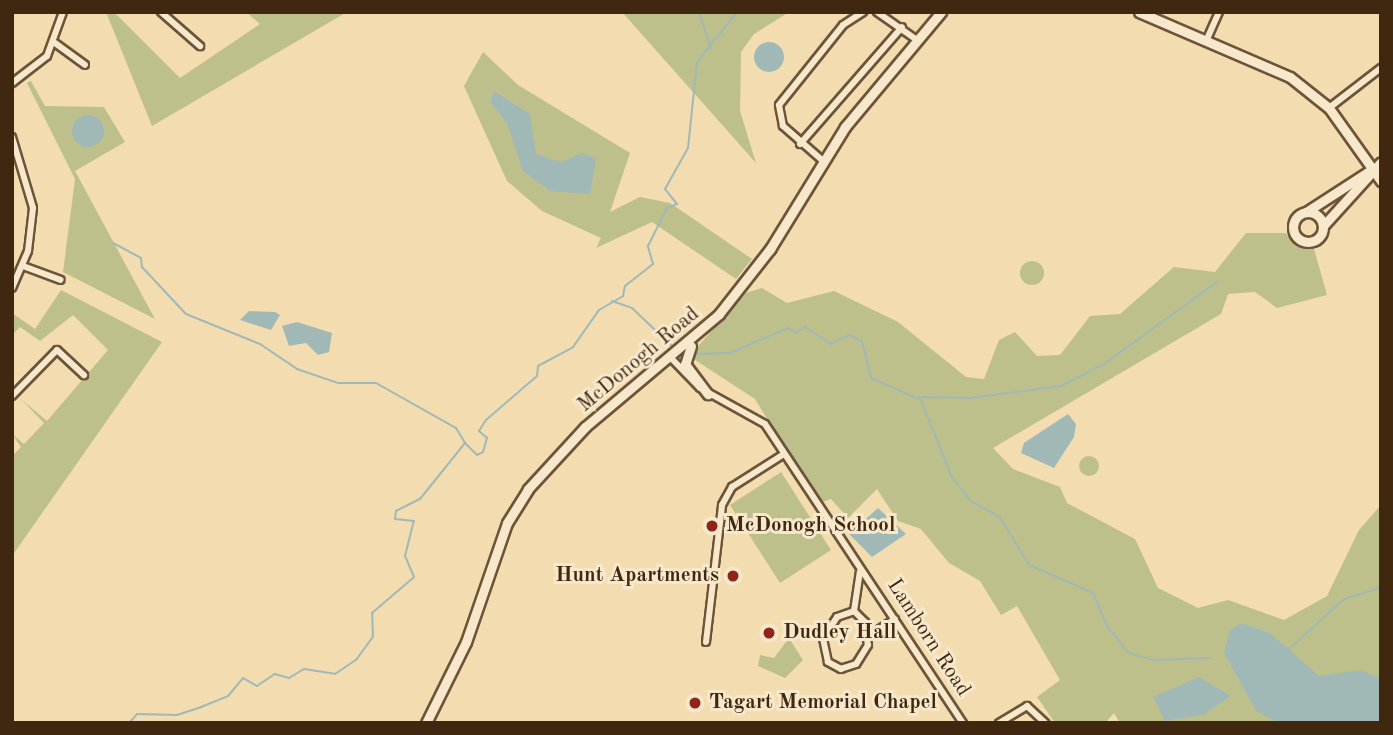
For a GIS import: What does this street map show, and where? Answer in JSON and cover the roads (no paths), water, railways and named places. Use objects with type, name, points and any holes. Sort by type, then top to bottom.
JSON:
[{"type":"main road","points":[[926,30],[936,12]]},
{"type":"main road","name":"McDonogh Road","points":[[426,723],[466,642],[518,502],[574,438],[697,338],[761,262],[822,160],[942,12]]},
{"type":"main road","points":[[1139,12],[1274,67],[1329,107],[1377,165],[1381,181]]},
{"type":"main road","points":[[1377,165],[1323,226],[1315,240],[1298,238],[1293,222],[1377,165]]},
{"type":"main road","points":[[1306,212],[1323,226]]},
{"type":"main road","points":[[697,338],[685,364],[708,394]]},
{"type":"street","points":[[12,83],[40,64],[55,43],[63,12]]},
{"type":"street","points":[[161,12],[200,47]]},
{"type":"street","points":[[822,160],[800,144],[779,119],[781,97],[843,25],[863,12]]},
{"type":"street","points":[[877,12],[917,40]]},
{"type":"street","points":[[1208,39],[1219,12]]},
{"type":"street","points":[[800,144],[902,27]]},
{"type":"street","points":[[55,43],[85,65]]},
{"type":"street","points":[[1329,107],[1381,68]]},
{"type":"street","points":[[12,137],[21,154],[33,208],[23,266],[12,288]]},
{"type":"street","points":[[12,159],[21,154]]},
{"type":"street","points":[[23,266],[61,280]]},
{"type":"street","points":[[12,396],[57,350],[83,375]]},
{"type":"street","name":"Lamborn Road","points":[[672,359],[708,394],[756,416],[963,723]]},
{"type":"street","points":[[706,642],[722,505],[732,488],[784,454]]},
{"type":"street","points":[[860,571],[853,611],[869,636]]},
{"type":"street","points":[[853,611],[837,617],[824,634],[828,662],[841,669],[856,664],[869,636],[895,619]]},
{"type":"street","points":[[999,723],[1027,706],[1045,723]]},
{"type":"water","points":[[769,42],[780,46],[784,57],[780,68],[769,72],[758,68],[754,57],[758,46]]},
{"type":"water","points":[[494,91],[530,114],[536,154],[562,162],[581,153],[596,158],[590,194],[550,191],[523,171],[507,123],[490,102]]},
{"type":"water","points":[[88,115],[99,120],[104,131],[99,142],[88,147],[77,142],[72,131],[77,120]]},
{"type":"water","points":[[249,311],[275,312],[280,315],[271,330],[240,320]]},
{"type":"water","points":[[297,322],[332,333],[329,352],[318,355],[306,343],[289,346],[282,326]]},
{"type":"water","points":[[1068,414],[1076,424],[1074,437],[1054,468],[1021,453],[1024,443]]},
{"type":"water","points":[[878,508],[906,534],[872,557],[849,534]]},
{"type":"water","points":[[1241,623],[1270,633],[1319,676],[1361,670],[1380,678],[1381,723],[1278,723],[1256,711],[1224,653],[1230,630]]},
{"type":"water","points":[[1199,677],[1231,696],[1203,715],[1165,721],[1153,697]]},
{"type":"waterway","points":[[699,12],[711,48]]},
{"type":"waterway","points":[[129,723],[137,714],[177,715],[201,707],[228,696],[243,678],[257,686],[275,674],[289,678],[304,669],[335,674],[356,660],[373,637],[372,613],[414,577],[405,556],[414,521],[395,519],[396,511],[420,499],[465,443],[477,455],[483,452],[487,438],[479,431],[486,420],[537,376],[538,366],[573,347],[599,310],[623,296],[625,286],[653,264],[648,246],[667,208],[677,204],[665,189],[688,148],[697,62],[737,12]]},
{"type":"waterway","points":[[113,243],[141,258],[142,267],[186,314],[260,344],[297,369],[338,383],[376,383],[456,428],[465,443]]},
{"type":"waterway","points":[[919,397],[969,398],[1061,386],[1104,364],[1217,282]]},
{"type":"waterway","points":[[612,301],[632,308],[674,348]]},
{"type":"waterway","points":[[693,354],[730,353],[788,328],[796,333],[805,327],[831,344],[849,335],[862,341],[871,378],[921,400],[952,477],[971,501],[1000,517],[1029,565],[1093,593],[1107,626],[1129,653],[1153,660],[1209,658]]},
{"type":"waterway","points":[[1287,651],[1344,599],[1381,588]]},
{"type":"place","name":"McDonogh School","points":[[712,526]]},
{"type":"place","name":"Hunt Apartments","points":[[733,576]]},
{"type":"place","name":"Dudley Hall","points":[[769,633]]},
{"type":"place","name":"Tagart Memorial Chapel","points":[[695,703]]}]
